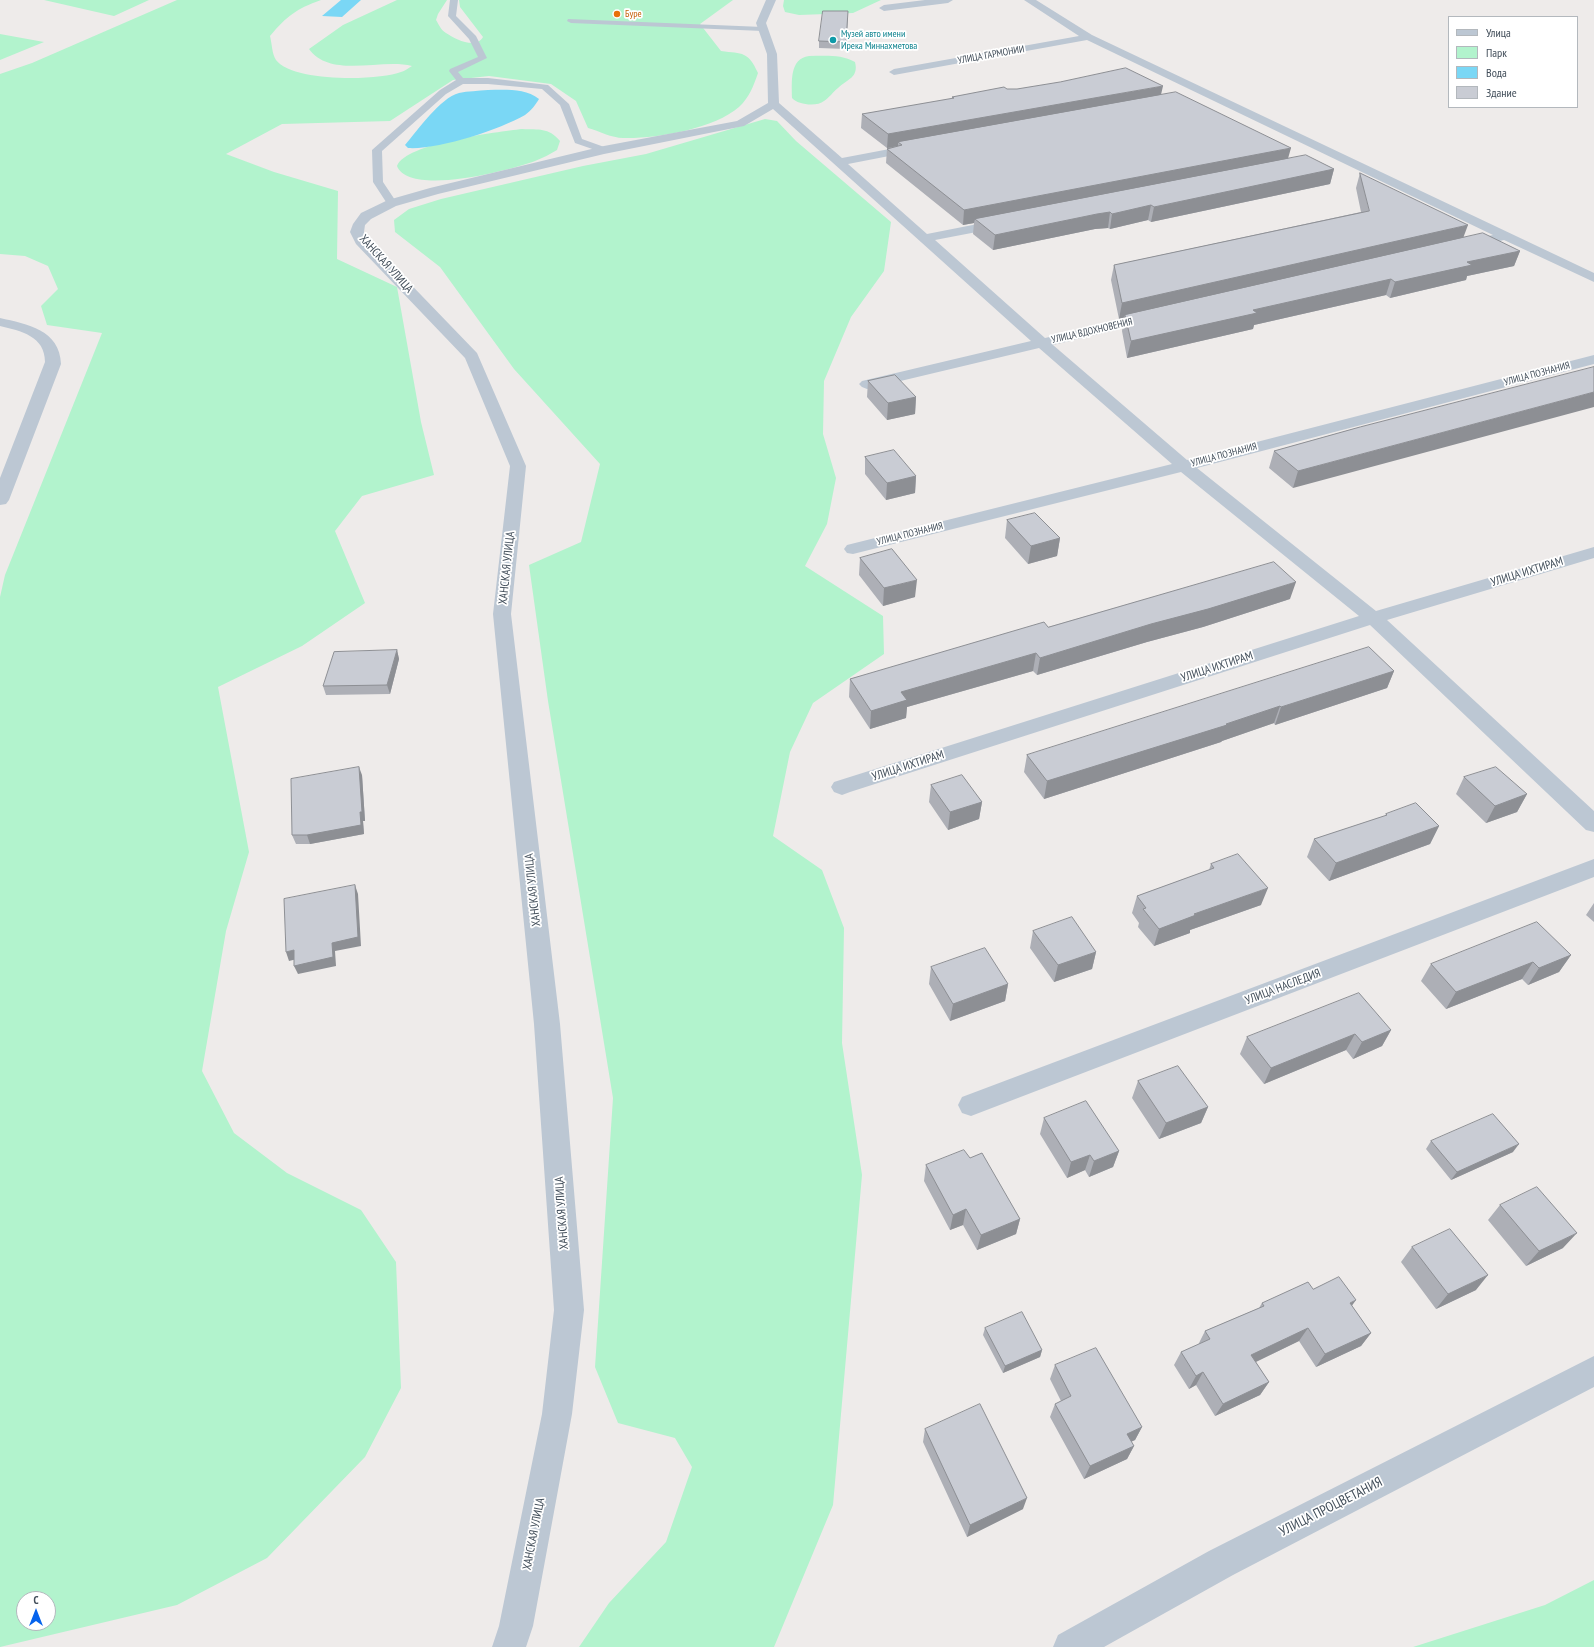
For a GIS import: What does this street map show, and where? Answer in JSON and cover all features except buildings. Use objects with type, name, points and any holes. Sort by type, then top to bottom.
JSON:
[{"type":"street","points":[[771,0],[761,23],[772,54],[774,104],[1041,342],[1184,466],[1373,618],[1594,824]]},
{"type":"street","points":[[884,8],[948,0]]},
{"type":"street","points":[[1029,0],[1088,38],[1594,278]]},
{"type":"street","name":"УЛИЦА ГАРМОНИИ","points":[[894,72],[1088,38]]},
{"type":"street","points":[[1193,98],[1208,95]]},
{"type":"street","points":[[392,203],[604,150],[740,124],[774,104]]},
{"type":"street","points":[[840,162],[926,146]]},
{"type":"street","points":[[1323,160],[1338,157]]},
{"type":"street","name":"ХАНСКАЯ УЛИЦА","points":[[392,203],[366,216],[358,224],[356,232],[362,241],[472,356],[518,466],[502,614],[548,1024],[569,1310],[557,1414],[516,1626],[509,1647]]},
{"type":"street","points":[[926,238],[1012,221]]},
{"type":"street","points":[[1451,248],[1505,236]]},
{"type":"street","name":"УЛИЦА ВДОХНОВЕНИЯ","points":[[867,384],[1165,314]]},
{"type":"street","points":[[0,322],[30,330],[42,337],[51,348],[53,364],[0,500]]},
{"type":"street","name":"УЛИЦА ПОЗНАНИЯ","points":[[853,549],[1184,466],[1594,359]]},
{"type":"street","name":"УЛИЦА ИХТИРАМ","points":[[842,787],[1373,618],[1594,552]]},
{"type":"street","name":"УЛИЦА НАСЛЕДИЯ","points":[[971,1105],[1594,868]]},
{"type":"street","name":"УЛИЦА ПРОЦВЕТАНИЯ","points":[[1070,1647],[1221,1564],[1594,1371]]},
{"type":"lane","points":[[454,0],[452,16],[473,38],[483,58],[453,71],[461,81]]},
{"type":"lane","points":[[571,21],[763,29]]},
{"type":"lane","points":[[392,203],[378,182],[378,150],[443,92],[461,81],[488,81],[545,87],[564,104],[578,141],[604,150]]},
{"type":"green space","points":[[44,0],[149,0],[114,16]]},
{"type":"green space","points":[[177,0],[321,0],[292,14],[270,36],[275,58],[285,67],[299,72],[336,78],[356,78],[390,75],[402,72],[412,66],[386,64],[357,66],[330,63],[318,58],[309,49],[343,25],[397,0],[447,0],[436,20],[441,29],[455,38],[465,42],[476,43],[483,37],[460,7],[459,0],[733,0],[700,24],[721,51],[740,53],[748,57],[758,73],[746,100],[728,115],[700,127],[651,137],[619,138],[588,128],[576,101],[551,84],[489,76],[453,80],[390,121],[282,124],[226,154],[274,172],[338,191],[337,259],[397,287],[421,422],[434,475],[362,496],[335,531],[365,603],[302,646],[218,687],[249,852],[226,931],[202,1071],[234,1133],[287,1173],[361,1210],[396,1262],[401,1388],[365,1457],[267,1558],[177,1605],[0,1647],[0,597],[5,575],[102,333],[47,325],[41,306],[58,289],[48,266],[25,256],[0,254],[0,74],[32,63]]},
{"type":"green space","points":[[784,0],[881,0],[853,13],[799,15],[785,12],[783,6]]},
{"type":"green space","points":[[0,34],[44,42],[0,60]]},
{"type":"green space","points":[[809,56],[832,56],[850,59],[855,62],[856,67],[854,75],[826,100],[812,105],[803,104],[792,98],[792,78],[795,66],[803,58]]},
{"type":"green space","points":[[765,119],[777,121],[796,141],[891,222],[884,271],[851,317],[824,381],[823,434],[836,478],[827,524],[805,566],[883,616],[884,654],[813,703],[790,752],[773,836],[822,870],[844,928],[842,1043],[862,1175],[833,1505],[774,1647],[579,1647],[609,1603],[666,1542],[692,1467],[675,1438],[618,1423],[595,1367],[613,1098],[548,701],[529,565],[581,542],[600,464],[514,369],[440,267],[395,232],[394,220],[409,209],[441,199],[583,166],[646,154]]},
{"type":"green space","points":[[522,129],[543,130],[551,133],[560,141],[557,150],[541,159],[523,165],[484,175],[462,178],[420,180],[405,175],[397,166],[404,158],[417,151],[434,145],[474,136]]},
{"type":"green space","points":[[1594,1580],[1594,1647],[1413,1647],[1545,1605]]},
{"type":"water","points":[[341,0],[361,0],[342,17],[322,16]]},
{"type":"water","points":[[488,90],[521,91],[533,95],[539,99],[525,115],[484,133],[435,146],[408,148],[405,145],[444,101],[462,92]]},
{"type":"place","name":"Буре","points":[[617,14]]},
{"type":"place","name":"Музей авто имени Ирека Миннахметова","points":[[833,40]]}]
